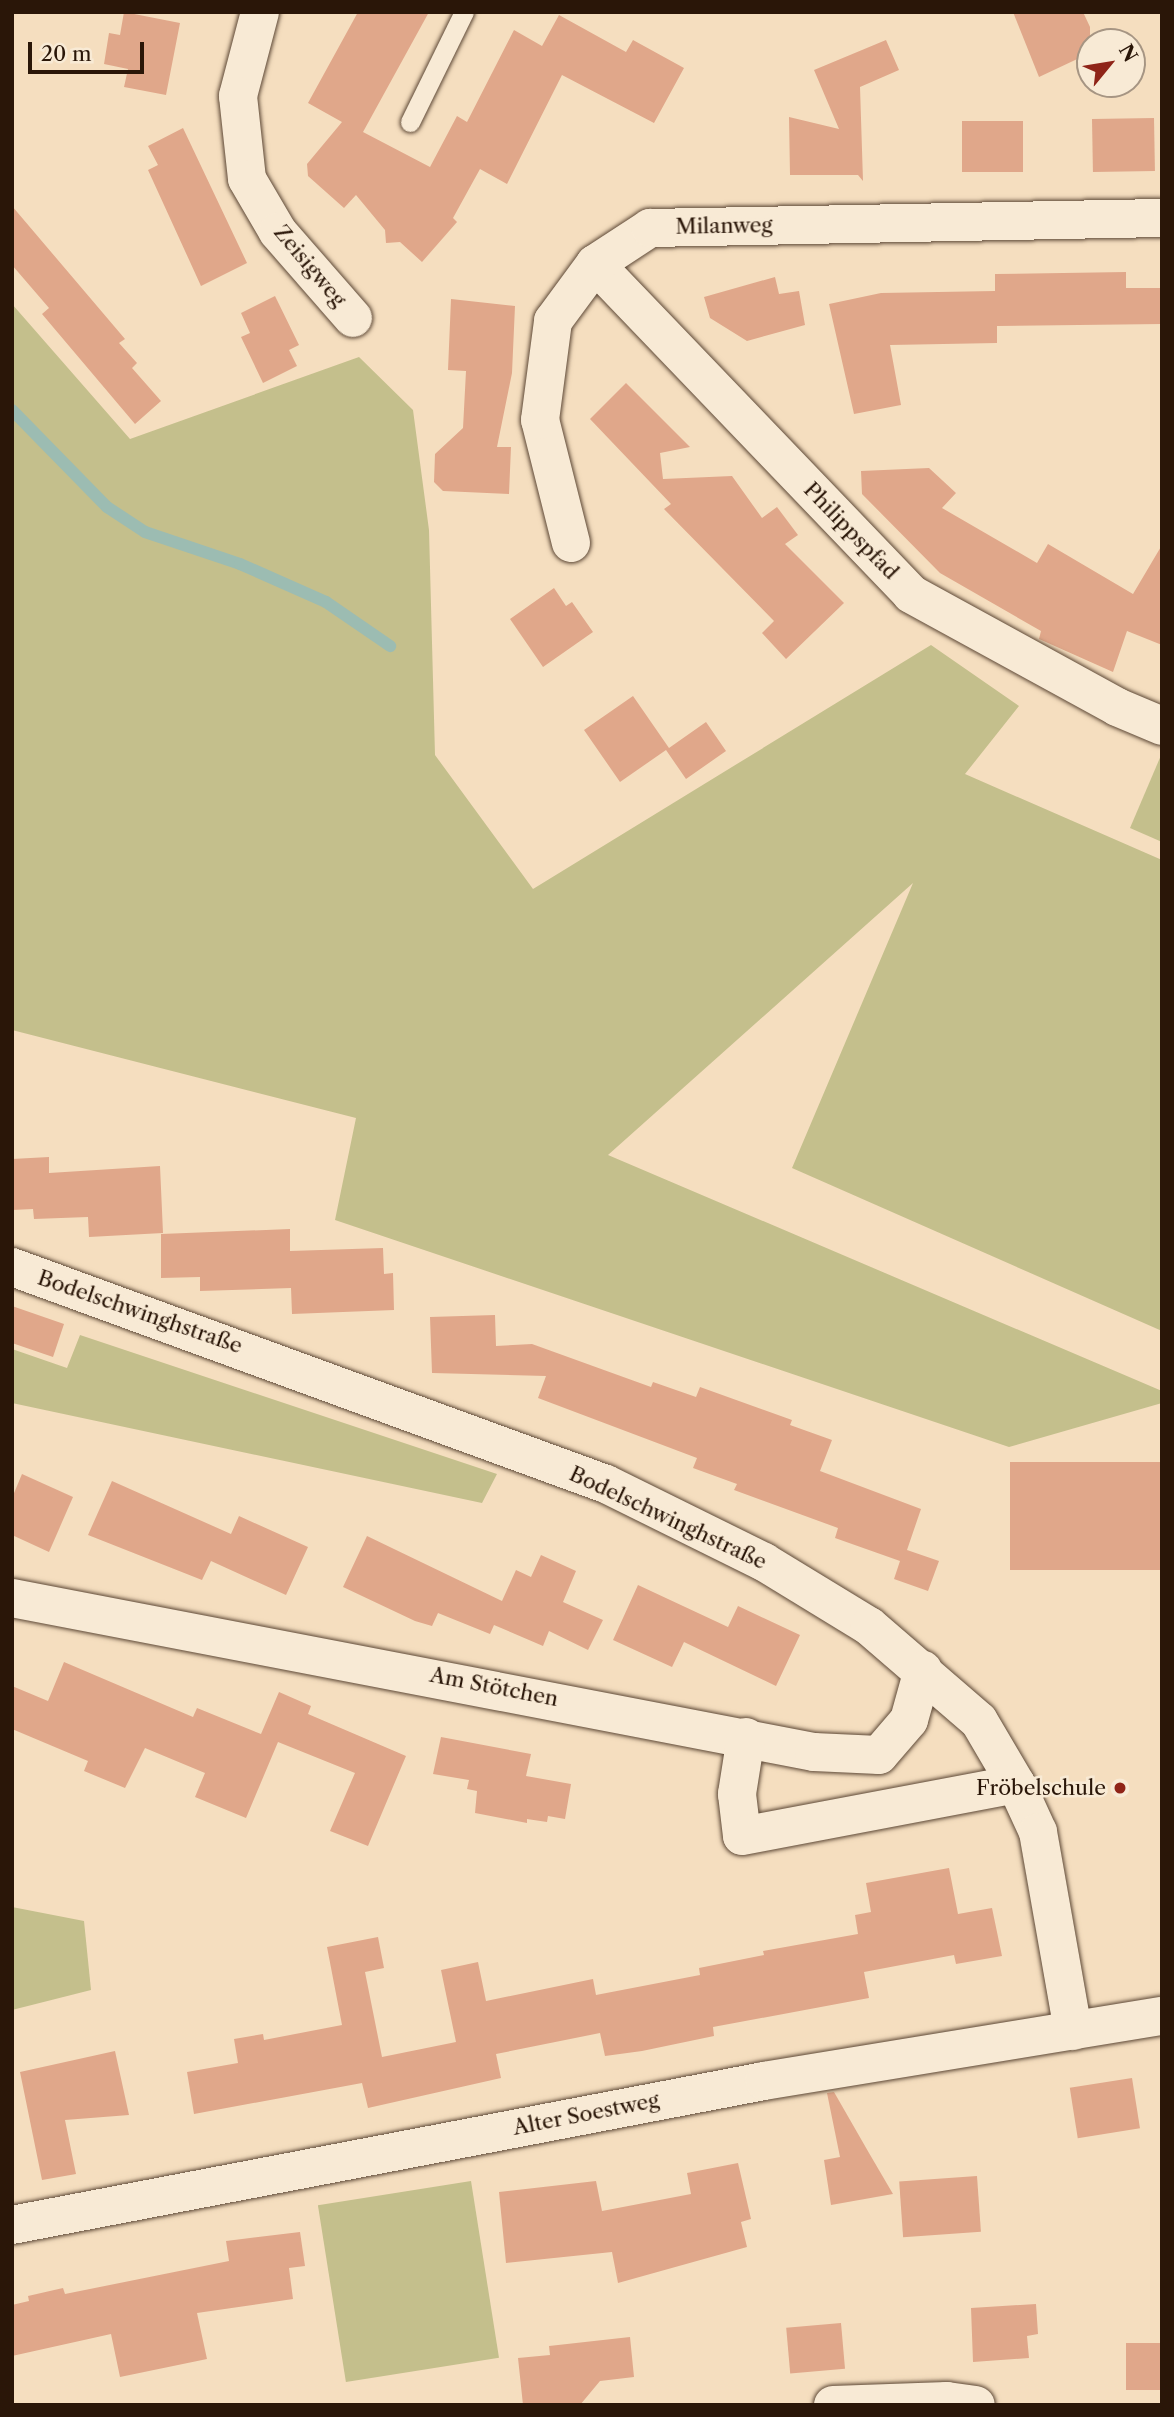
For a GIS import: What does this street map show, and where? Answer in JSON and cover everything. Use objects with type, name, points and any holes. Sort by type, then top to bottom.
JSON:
[{"type":"street","name":"Zeisigweg","points":[[260,12],[238,96],[247,178],[278,232],[353,318]]},
{"type":"street","name":"Milanweg","points":[[571,543],[540,420],[553,321],[595,264],[650,228],[1162,218]]},
{"type":"street","name":"Philippspfad","points":[[595,264],[911,594],[1117,707],[1162,726]]},
{"type":"street","name":"Bodelschwinghstraße","points":[[12,1267],[606,1484],[764,1562],[869,1626],[979,1721],[1016,1784],[1038,1832],[1073,2031]]},
{"type":"street","name":"Am Stötchen","points":[[12,1598],[814,1752],[879,1755],[909,1720],[923,1670]]},
{"type":"street","points":[[746,1737],[737,1794],[742,1836],[1016,1784]]},
{"type":"street","name":"Alter Soestweg","points":[[12,2225],[764,2081],[1162,2016]]},
{"type":"street","points":[[834,2405],[947,2401],[976,2405]]},
{"type":"lane","points":[[410,122],[464,12]]},
{"type":"shaded area","points":[[12,304],[130,439],[359,357],[413,410],[429,530],[435,755],[533,889],[931,645],[1019,706],[965,774],[1162,860],[1162,1331],[792,1168],[913,883],[608,1155],[1162,1391],[1162,1403],[1009,1447],[335,1220],[356,1118],[12,1030]]},
{"type":"shaded area","points":[[1162,753],[1162,842],[1130,828]]},
{"type":"shaded area","points":[[80,1335],[497,1474],[482,1503],[12,1403],[12,1349],[67,1368]]},
{"type":"shaded area","points":[[12,1907],[84,1921],[91,1990],[12,2010]]},
{"type":"shaded area","points":[[471,2181],[499,2358],[346,2382],[318,2205]]},
{"type":"building","points":[[124,12],[180,23],[166,95],[124,87],[128,69],[104,64],[109,33],[120,35]]},
{"type":"building","points":[[358,12],[429,12],[363,132],[430,167],[457,116],[467,122],[514,30],[542,46],[559,15],[626,52],[633,40],[684,68],[654,123],[562,75],[507,184],[480,169],[453,218],[457,222],[422,262],[400,242],[386,243],[385,230],[356,195],[344,208],[308,176],[307,164],[342,122],[308,103]]},
{"type":"building","points":[[1013,12],[1083,12],[1090,28],[1076,28],[1076,60],[1039,77]]},
{"type":"building","points":[[886,40],[899,70],[860,87],[863,181],[858,175],[790,175],[789,117],[839,129],[814,70]]},
{"type":"building","points":[[1154,118],[1155,171],[1093,172],[1092,119]]},
{"type":"building","points":[[962,121],[1023,121],[1023,172],[962,172]]},
{"type":"building","points":[[183,128],[247,263],[201,286],[148,170],[158,165],[148,146]]},
{"type":"building","points":[[12,206],[125,339],[119,343],[137,363],[132,368],[161,401],[135,424],[42,314],[49,308],[12,265]]},
{"type":"building","points":[[1126,272],[1126,288],[1162,288],[1162,324],[997,326],[997,343],[890,345],[901,405],[854,414],[829,304],[881,293],[995,291],[995,274]]},
{"type":"building","points":[[775,277],[779,294],[799,291],[805,325],[747,341],[710,318],[704,297]]},
{"type":"building","points":[[275,296],[299,345],[289,350],[297,366],[263,383],[241,337],[250,333],[241,313]]},
{"type":"building","points":[[451,299],[515,306],[512,373],[497,447],[511,447],[509,494],[443,491],[434,482],[435,454],[463,428],[466,371],[448,370]]},
{"type":"building","points":[[626,383],[690,447],[660,453],[663,479],[732,476],[762,518],[777,507],[798,535],[785,544],[844,603],[786,659],[762,633],[774,621],[664,509],[671,504],[590,419]]},
{"type":"building","points":[[929,468],[956,493],[942,508],[1037,563],[1048,544],[1133,594],[1162,545],[1162,645],[1127,631],[1113,672],[1039,639],[1041,631],[940,573],[862,494],[861,471]]},
{"type":"building","points":[[554,588],[566,606],[572,602],[593,632],[543,667],[510,619]]},
{"type":"building","points":[[633,696],[669,748],[706,722],[726,751],[686,779],[666,750],[620,782],[584,730]]},
{"type":"building","points":[[49,1157],[49,1173],[160,1166],[163,1233],[89,1237],[88,1217],[34,1219],[33,1209],[12,1210],[12,1159]]},
{"type":"building","points":[[290,1229],[290,1251],[383,1248],[384,1274],[393,1273],[394,1310],[292,1314],[291,1288],[200,1291],[200,1277],[161,1278],[161,1234]]},
{"type":"building","points":[[12,1306],[64,1324],[53,1357],[12,1343]]},
{"type":"building","points":[[495,1315],[496,1346],[532,1344],[651,1387],[653,1382],[696,1397],[700,1387],[792,1420],[790,1425],[832,1440],[820,1471],[921,1509],[907,1550],[939,1561],[928,1591],[894,1579],[900,1561],[835,1538],[838,1528],[734,1490],[737,1484],[693,1468],[697,1458],[538,1398],[546,1376],[432,1373],[430,1317]]},
{"type":"building","points":[[1010,1462],[1162,1462],[1162,1570],[1010,1570]]},
{"type":"building","points":[[22,1474],[73,1497],[49,1552],[12,1535],[12,1498]]},
{"type":"building","points":[[112,1481],[231,1534],[239,1516],[308,1547],[286,1595],[211,1561],[202,1580],[88,1535]]},
{"type":"building","points":[[367,1536],[502,1601],[516,1570],[531,1577],[541,1555],[576,1571],[563,1602],[603,1620],[588,1650],[549,1631],[543,1646],[494,1625],[490,1634],[438,1613],[432,1626],[415,1621],[343,1587]]},
{"type":"building","points":[[638,1585],[728,1627],[738,1606],[800,1635],[776,1686],[684,1642],[672,1667],[613,1640]]},
{"type":"building","points":[[64,1662],[193,1717],[197,1708],[261,1734],[279,1692],[311,1706],[308,1714],[406,1756],[368,1846],[330,1831],[355,1773],[278,1742],[246,1818],[195,1797],[205,1773],[145,1748],[125,1788],[84,1771],[88,1761],[12,1729],[12,1686],[48,1701]]},
{"type":"building","points":[[441,1737],[531,1754],[526,1776],[571,1784],[565,1819],[548,1816],[547,1822],[527,1819],[527,1823],[475,1813],[477,1791],[467,1789],[469,1780],[433,1774]]},
{"type":"building","points":[[949,1868],[958,1914],[992,1908],[1002,1956],[956,1964],[954,1955],[864,1972],[869,1998],[713,2027],[714,2036],[642,2051],[605,2056],[600,2033],[496,2054],[501,2078],[368,2108],[362,2083],[194,2114],[187,2072],[238,2063],[234,2039],[263,2034],[264,2040],[342,2025],[327,1947],[378,1937],[384,1968],[365,1972],[382,2057],[456,2042],[441,1970],[478,1962],[486,2001],[593,1979],[596,1995],[700,1975],[699,1968],[764,1955],[763,1951],[858,1934],[855,1915],[871,1912],[866,1883]]},
{"type":"building","points":[[115,2051],[129,2115],[65,2120],[76,2174],[42,2180],[20,2072]]},
{"type":"building","points":[[1132,2078],[1140,2128],[1078,2138],[1070,2088]]},
{"type":"building","points":[[834,2092],[893,2194],[831,2205],[824,2160],[840,2157],[827,2093]]},
{"type":"building","points":[[738,2163],[751,2219],[741,2222],[747,2247],[618,2283],[612,2252],[506,2263],[499,2192],[596,2181],[602,2211],[691,2194],[687,2173]]},
{"type":"building","points":[[977,2176],[981,2232],[903,2237],[899,2181]]},
{"type":"building","points":[[300,2232],[305,2266],[289,2268],[293,2299],[197,2313],[207,2359],[120,2377],[111,2334],[12,2356],[12,2305],[29,2301],[28,2296],[63,2288],[65,2294],[229,2261],[226,2241]]},
{"type":"building","points":[[1036,2304],[1038,2334],[1027,2336],[1029,2358],[973,2362],[971,2308]]},
{"type":"building","points":[[841,2323],[845,2369],[790,2374],[786,2328]]},
{"type":"building","points":[[630,2337],[634,2377],[600,2381],[580,2405],[523,2405],[518,2358],[550,2355],[549,2346]]},
{"type":"building","points":[[1126,2343],[1162,2343],[1162,2390],[1126,2390]]},
{"type":"waterway","points":[[12,410],[107,507],[145,532],[240,564],[326,602],[390,646]]},
{"type":"place","name":"Fröbelschule","points":[[1120,1788]]}]
